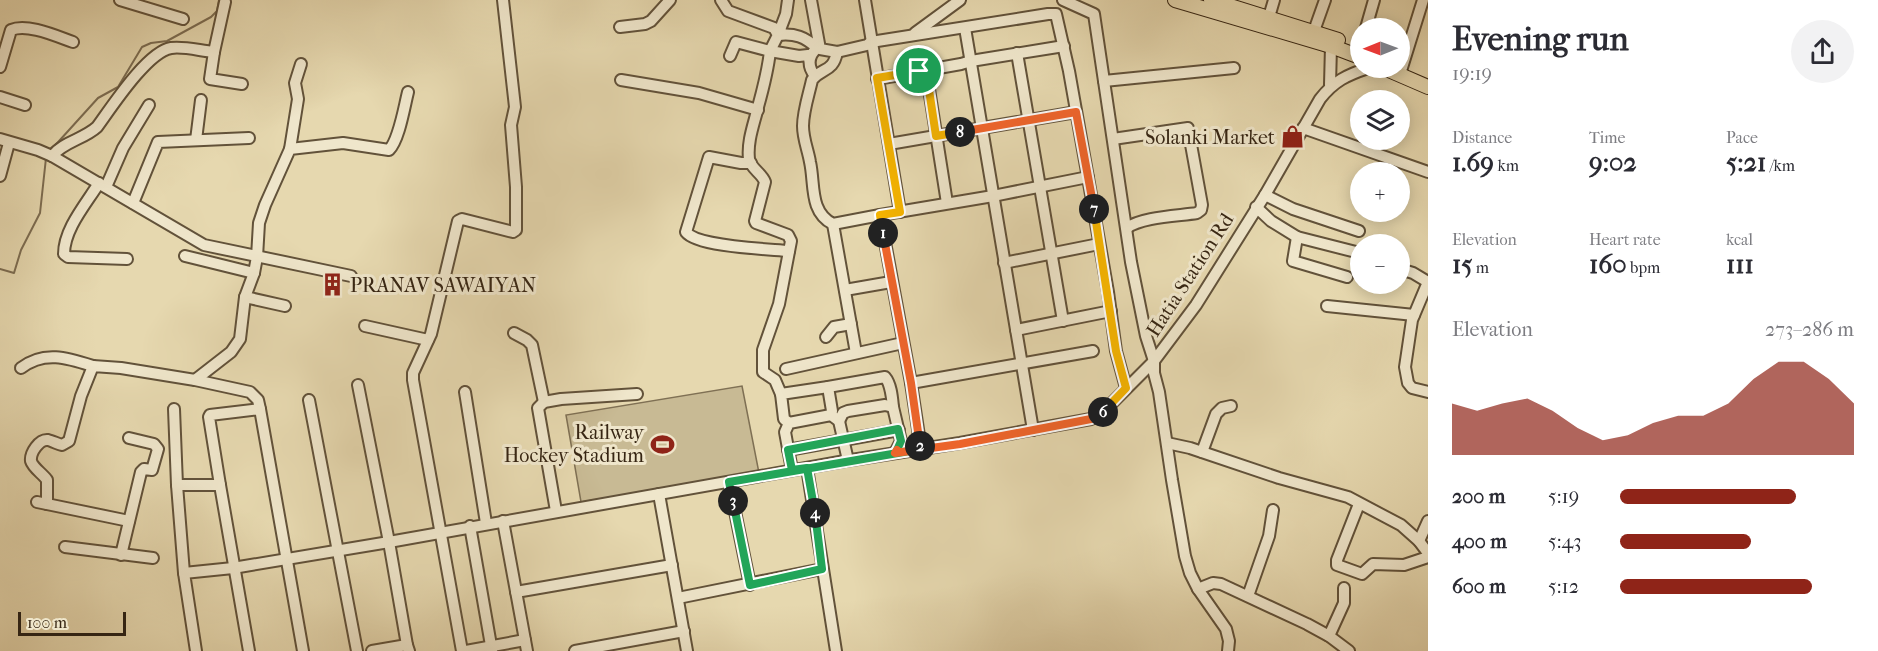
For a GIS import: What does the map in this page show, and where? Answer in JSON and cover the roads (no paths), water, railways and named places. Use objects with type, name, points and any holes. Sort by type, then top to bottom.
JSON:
[{"type":"main road","points":[[1175,0],[1350,48]]},
{"type":"main road","points":[[1218,1],[1314,31],[1332,42]]},
{"type":"main road","points":[[1410,71],[1428,77]]},
{"type":"main road","points":[[1410,74],[1428,87]]},
{"type":"street","points":[[120,0],[183,19]]},
{"type":"street","points":[[503,0],[515,107],[511,125],[516,173],[516,230],[513,232],[466,220],[458,221],[428,340],[413,373],[464,651],[526,646],[503,521]]},
{"type":"street","points":[[620,27],[645,24],[651,21],[670,0]]},
{"type":"street","points":[[721,0],[728,10],[769,25],[778,35]]},
{"type":"street","points":[[788,0],[786,14],[770,51],[750,137],[751,163],[765,182],[755,221],[788,235],[791,241],[779,304],[762,355],[763,372],[764,375],[776,380],[781,394],[784,419],[789,423],[835,418],[848,411],[885,405],[893,408]]},
{"type":"street","points":[[811,0],[818,49]]},
{"type":"street","points":[[865,0],[900,212]]},
{"type":"street","points":[[912,35],[960,0]]},
{"type":"street","points":[[1063,0],[1095,14],[1131,262],[1146,336],[1154,361],[1154,373],[1185,556],[1198,589],[1226,629],[1229,641],[1228,651]]},
{"type":"street","points":[[1269,17],[1274,0]]},
{"type":"street","points":[[1314,31],[1325,0]]},
{"type":"street","points":[[1369,18],[1374,0]]},
{"type":"street","points":[[1410,40],[1423,0]]},
{"type":"street","points":[[225,2],[210,79],[242,84]]},
{"type":"street","points":[[778,35],[791,33],[803,38],[818,49],[837,52],[871,42],[1056,14],[1088,177],[1118,359],[1126,388]]},
{"type":"street","points":[[0,26],[11,30],[27,27],[73,42]]},
{"type":"street","points":[[965,28],[1033,430]]},
{"type":"street","points":[[0,67],[11,30]]},
{"type":"street","points":[[730,56],[736,42],[770,51],[799,56],[808,55],[812,72],[815,75]]},
{"type":"street","points":[[1330,86],[1332,42]]},
{"type":"street","points":[[877,78],[967,63],[971,60],[1064,46]]},
{"type":"street","points":[[52,156],[59,149],[97,127],[138,73],[163,51],[175,48],[214,52]]},
{"type":"street","points":[[809,59],[811,53],[818,49]]},
{"type":"street","points":[[837,52],[828,70],[815,75],[812,80],[803,124],[817,207],[822,215],[833,224],[856,353]]},
{"type":"street","points":[[1017,53],[1063,321]]},
{"type":"street","points":[[195,380],[231,352],[240,339],[245,297],[257,257],[259,223],[290,149],[298,99],[295,83],[301,64]]},
{"type":"street","points":[[1104,81],[1234,68]]},
{"type":"street","points":[[926,70],[947,203]]},
{"type":"street","points":[[1330,86],[1350,75]]},
{"type":"street","points":[[621,80],[699,93],[758,110]]},
{"type":"street","name":"Hatia Station Rd","points":[[184,573],[233,568],[389,542],[486,523],[1091,419],[1106,410],[1154,361],[1196,305],[1330,86]]},
{"type":"street","points":[[290,149],[343,143],[389,150],[392,148],[397,133],[408,92]]},
{"type":"street","points":[[0,96],[25,105]]},
{"type":"street","points":[[196,140],[201,100]]},
{"type":"street","points":[[127,258],[68,257],[64,254],[64,248],[70,231],[103,185],[149,105]]},
{"type":"street","points":[[889,144],[1076,112]]},
{"type":"street","points":[[1113,139],[1188,128],[1196,168],[1201,210],[1197,213],[1132,224],[1127,228]]},
{"type":"street","points":[[1303,128],[1428,172]]},
{"type":"street","points":[[134,203],[158,142],[249,138]]},
{"type":"street","points":[[0,176],[5,141],[38,150],[103,185],[200,243],[351,276]]},
{"type":"street","points":[[751,163],[741,164],[709,157],[687,229],[688,236],[722,245],[789,251]]},
{"type":"street","points":[[833,224],[1088,177]]},
{"type":"street","points":[[1265,195],[1293,209],[1359,231]]},
{"type":"street","points":[[1256,207],[1271,221],[1297,237],[1350,250]]},
{"type":"street","points":[[880,215],[921,449]]},
{"type":"street","points":[[1297,237],[1293,261],[1347,277]]},
{"type":"street","points":[[1004,262],[1099,244]]},
{"type":"street","points":[[185,256],[254,273]]},
{"type":"street","points":[[1410,272],[1428,283],[1414,315],[1405,367],[1408,383],[1412,388],[1428,392]]},
{"type":"street","points":[[845,290],[891,282]]},
{"type":"street","points":[[245,297],[285,306]]},
{"type":"street","points":[[1327,306],[1414,315]]},
{"type":"street","points":[[1016,330],[1111,311]]},
{"type":"street","points":[[826,338],[834,327],[851,324]]},
{"type":"street","points":[[365,326],[428,340]]},
{"type":"street","points":[[514,333],[532,345],[543,402]]},
{"type":"street","points":[[786,369],[903,343]]},
{"type":"street","points":[[911,383],[1093,351]]},
{"type":"street","points":[[21,368],[35,360],[61,356],[93,366],[121,368],[195,380],[250,392],[258,399],[303,651]]},
{"type":"street","points":[[93,366],[81,396],[69,441],[62,446],[45,440],[36,446],[31,458],[33,465],[47,480],[42,503],[129,521]]},
{"type":"street","points":[[781,394],[885,376],[891,391],[901,441],[895,453]]},
{"type":"street","points":[[358,385],[408,648],[372,651]]},
{"type":"street","points":[[828,387],[835,418],[844,440],[847,456],[845,461]]},
{"type":"street","points":[[465,393],[486,523]]},
{"type":"street","points":[[556,511],[538,408],[543,402],[637,394]]},
{"type":"street","points":[[309,400],[357,651]]},
{"type":"street","points":[[1202,452],[1216,414],[1222,408],[1231,406]]},
{"type":"street","points":[[174,409],[184,573],[196,651]]},
{"type":"street","points":[[249,651],[209,417],[210,415],[260,409]]},
{"type":"street","points":[[789,423],[785,432],[792,470]]},
{"type":"street","points":[[788,450],[898,429]]},
{"type":"street","points":[[121,555],[141,472],[144,469],[152,470],[156,463],[158,449],[157,446],[129,438]]},
{"type":"street","points":[[1167,443],[1202,452],[1279,478],[1337,493],[1359,504],[1401,525],[1419,541],[1428,555],[1404,565],[1373,564],[1362,574],[1337,565],[1359,504]]},
{"type":"street","points":[[156,463],[176,466]]},
{"type":"street","points":[[807,468],[836,651]]},
{"type":"street","points":[[729,482],[750,585]]},
{"type":"street","points":[[177,485],[220,485]]},
{"type":"street","points":[[659,494],[687,651]]},
{"type":"street","points":[[1248,596],[1269,536],[1273,510]]},
{"type":"street","points":[[1419,541],[1428,521]]},
{"type":"street","points":[[470,526],[492,649]]},
{"type":"street","points":[[65,547],[153,558]]},
{"type":"street","points":[[516,592],[672,565]]},
{"type":"street","points":[[678,598],[822,569]]},
{"type":"street","points":[[1198,589],[1213,583],[1221,584],[1329,636],[1349,651]]},
{"type":"street","points":[[1329,636],[1342,608],[1345,598],[1344,588]]},
{"type":"street","points":[[574,651],[607,648],[684,632]]},
{"type":"waterway","points":[[50,151],[98,98],[118,87],[142,47],[167,41],[211,17],[217,11],[219,0]]},
{"type":"waterway","points":[[0,269],[14,273],[21,250],[40,213],[46,158]]},
{"type":"place","name":"Solanki Market","points":[[1293,137]]},
{"type":"place","name":"PRANAV SAWAIYAN","points":[[332,285]]},
{"type":"place","name":"Railway Hockey Stadium","points":[[662,444]]}]
